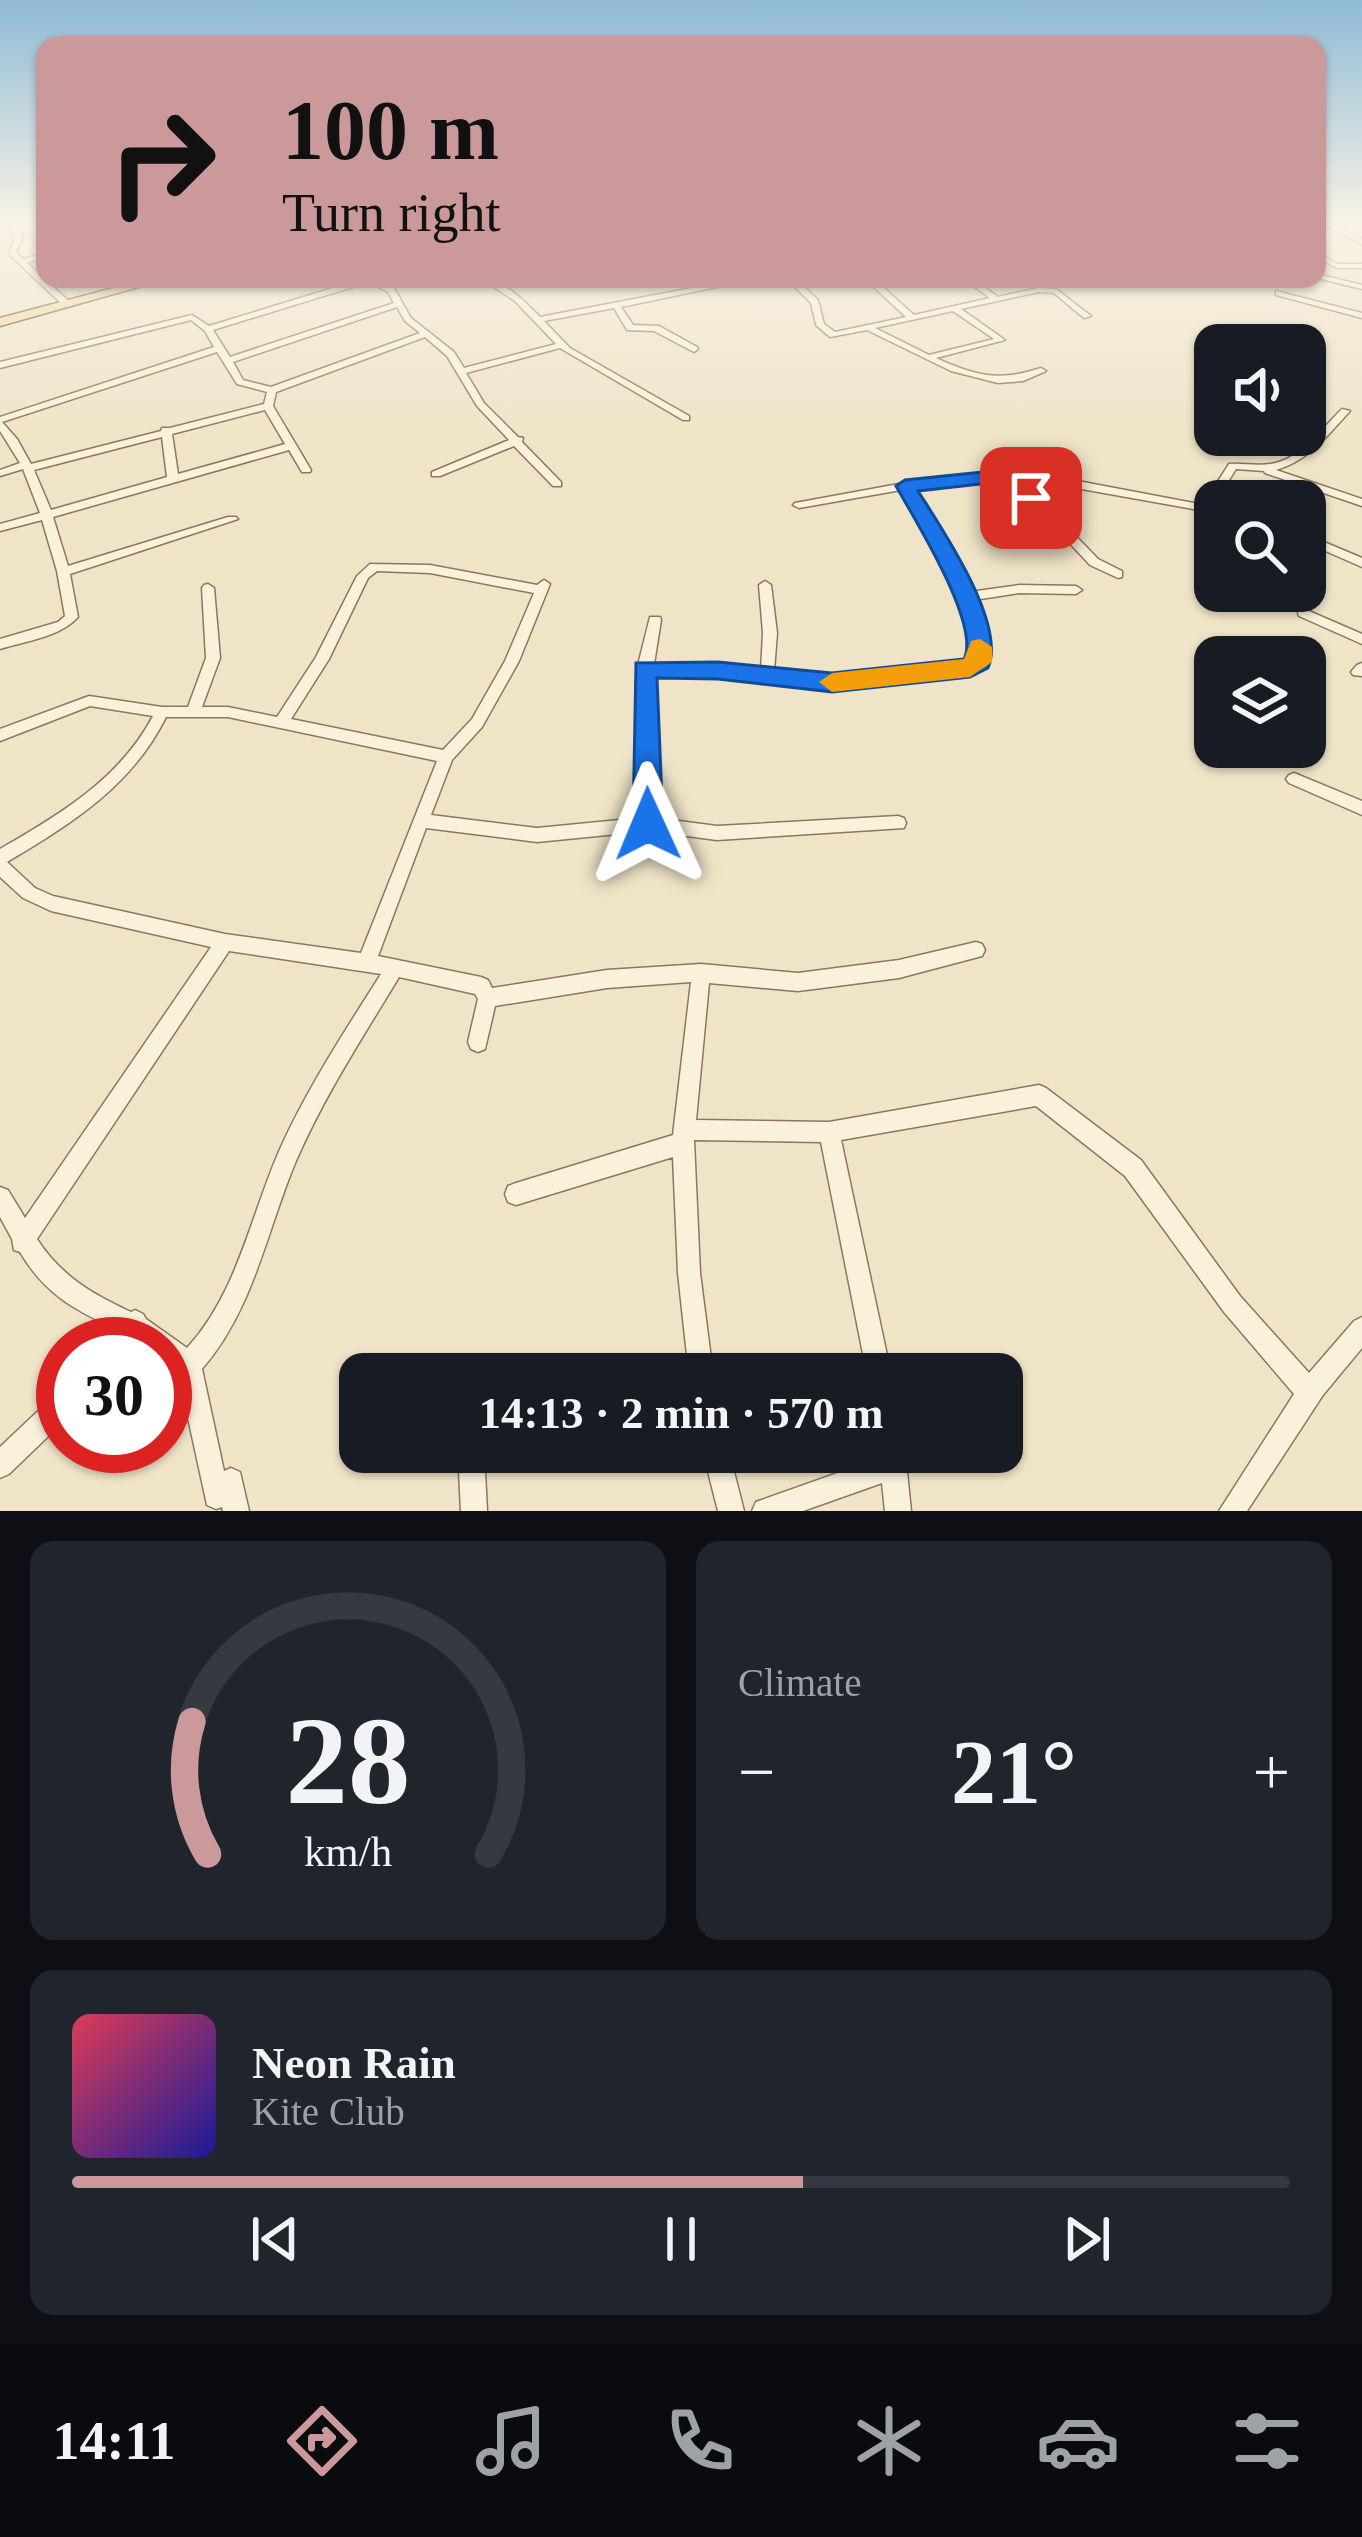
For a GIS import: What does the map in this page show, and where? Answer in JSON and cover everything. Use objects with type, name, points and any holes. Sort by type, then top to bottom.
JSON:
[{"type":"main road","points":[[0,322],[99,296]]},
{"type":"street","points":[[58,296],[67,304]]},
{"type":"street","points":[[208,329],[316,296]]},
{"type":"street","points":[[394,296],[424,335],[451,353],[480,404],[557,484]]},
{"type":"street","points":[[514,296],[561,345],[686,418]]},
{"type":"street","points":[[630,296],[637,302]]},
{"type":"street","points":[[538,320],[669,296]]},
{"type":"street","points":[[808,296],[827,333],[870,328],[1013,296]]},
{"type":"street","points":[[886,296],[910,317]]},
{"type":"street","points":[[991,296],[995,298]]},
{"type":"street","points":[[1060,296],[1088,316]]},
{"type":"street","points":[[1291,296],[1362,316]]},
{"type":"street","points":[[228,361],[398,304]]},
{"type":"street","points":[[617,307],[630,328],[656,328],[694,349]]},
{"type":"street","points":[[928,358],[1001,340],[955,308]]},
{"type":"street","points":[[0,365],[187,317],[208,329],[240,382],[272,390],[424,335]]},
{"type":"street","points":[[870,328],[928,358],[995,383],[1041,371]]},
{"type":"street","points":[[462,371],[561,345]]},
{"type":"street","points":[[0,644],[70,621],[65,571],[27,467],[0,423],[220,348]]},
{"type":"street","points":[[272,390],[268,406],[306,470]]},
{"type":"street","points":[[0,473],[268,406]]},
{"type":"street","points":[[1269,471],[1287,466],[1324,438],[1326,428],[1346,411]]},
{"type":"street","points":[[166,430],[173,478]]},
{"type":"street","points":[[436,474],[519,440]]},
{"type":"street","points":[[0,528],[290,446]]},
{"type":"street","points":[[1225,480],[1233,466],[1269,471],[1362,503]]},
{"type":"street","points":[[1012,475],[1094,562],[1118,574]]},
{"type":"street","points":[[799,505],[905,486],[1012,475],[1071,479],[1178,506],[1194,506]]},
{"type":"street","points":[[644,669],[832,682],[970,668],[980,662],[966,597],[950,560],[905,486]]},
{"type":"street","points":[[65,571],[232,520]]},
{"type":"street","points":[[1326,547],[1362,563]]},
{"type":"street","points":[[280,724],[329,647],[361,579],[374,567],[430,569],[542,587],[512,661],[477,723],[446,757],[367,961]]},
{"type":"street","points":[[765,585],[770,633],[767,676]]},
{"type":"street","points":[[193,711],[213,658],[208,588]]},
{"type":"street","points":[[966,597],[1019,589],[1076,590]]},
{"type":"street","points":[[1304,613],[1362,639]]},
{"type":"street","points":[[648,824],[644,669],[655,620]]},
{"type":"street","points":[[0,735],[89,701],[162,712],[228,712],[446,757]]},
{"type":"street","points":[[162,712],[144,745],[110,783],[0,862],[29,893],[51,904],[225,942],[367,961],[481,986],[487,998],[478,1042]]},
{"type":"street","points":[[1294,779],[1362,808]]},
{"type":"street","points":[[423,821],[538,835],[648,824],[716,833],[898,823]]},
{"type":"street","points":[[22,1242],[225,942]]},
{"type":"street","points":[[487,998],[607,979],[701,973],[798,982],[899,969],[976,950]]},
{"type":"street","points":[[192,1361],[224,1325],[314,1101],[395,967]]},
{"type":"street","points":[[699,1353],[689,1273],[684,1136],[701,973]]},
{"type":"street","points":[[516,1194],[684,1136],[829,1132],[1039,1095],[1133,1168],[1232,1304],[1310,1394]]},
{"type":"street","points":[[829,1132],[875,1353]]},
{"type":"street","points":[[0,1198],[22,1242],[64,1288],[125,1317]]},
{"type":"street","points":[[1232,1511],[1310,1394],[1362,1329]]},
{"type":"street","points":[[192,1383],[217,1496],[231,1481],[236,1511]]},
{"type":"street","points":[[0,1465],[36,1431]]},
{"type":"street","points":[[473,1473],[474,1511]]},
{"type":"street","points":[[721,1473],[731,1511]]},
{"type":"street","points":[[765,1511],[858,1473]]},
{"type":"street","points":[[894,1473],[898,1511]]},
{"type":"slow traffic","points":[[832,682],[970,668],[980,662],[980,647]]},
{"type":"route","points":[[648,824],[644,669],[718,670],[832,682],[970,668],[980,662],[980,650],[966,597],[950,560],[905,486],[1012,475],[1031,498]]}]
